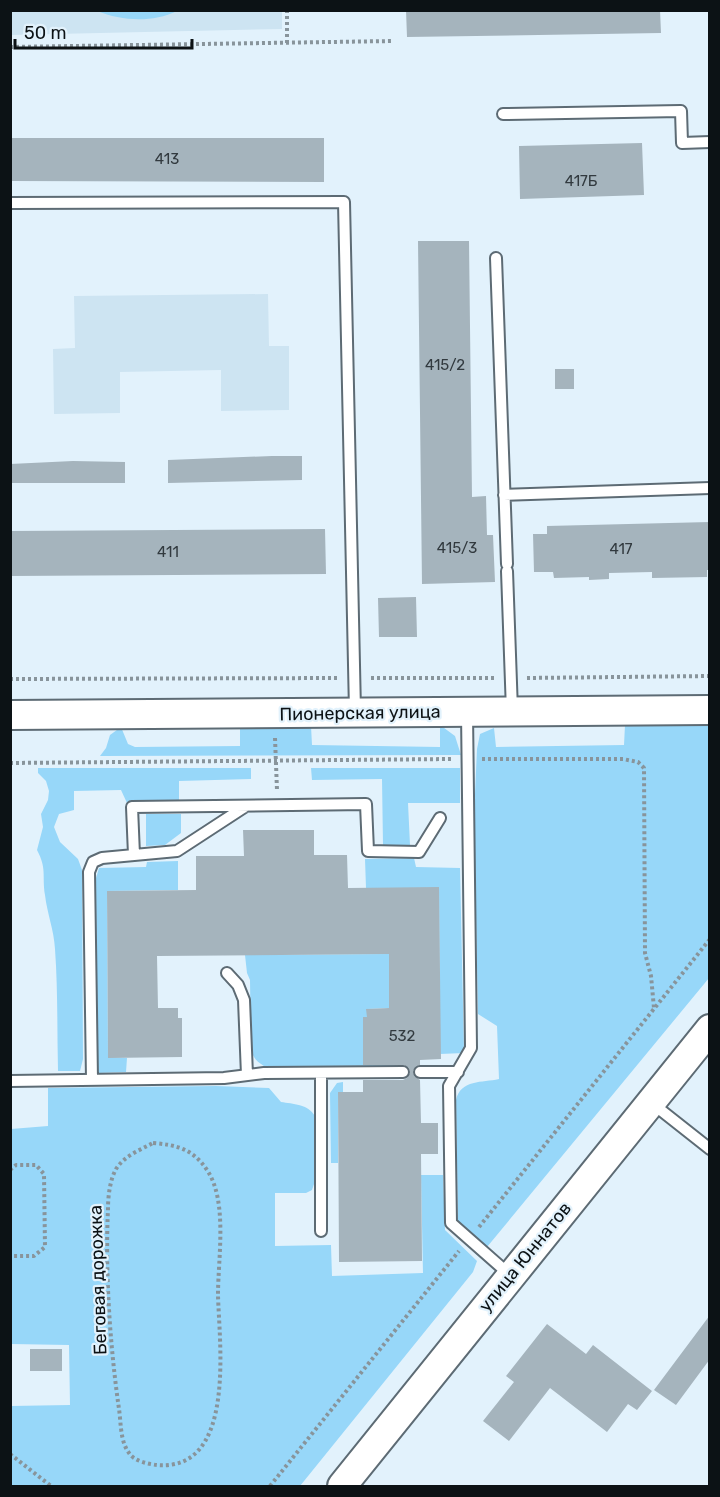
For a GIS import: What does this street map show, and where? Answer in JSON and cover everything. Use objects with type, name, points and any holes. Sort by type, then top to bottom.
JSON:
[{"type":"main road","name":"Пионерская улица","points":[[10,715],[710,710]]},
{"type":"main road","name":"улица Юннатов","points":[[342,1486],[710,1029]]},
{"type":"lane","points":[[503,114],[681,111],[682,143],[710,142]]},
{"type":"lane","points":[[10,203],[344,202],[355,712]]},
{"type":"lane","points":[[496,258],[512,712]]},
{"type":"lane","points":[[504,495],[710,488]]},
{"type":"lane","points":[[467,712],[471,1048],[449,1086],[451,1224],[510,1275]]},
{"type":"lane","points":[[134,855],[132,807],[366,804],[368,851],[418,852],[440,818]]},
{"type":"lane","points":[[92,1080],[89,872],[93,862],[102,858],[177,851],[246,806]]},
{"type":"lane","points":[[228,973],[238,985],[244,1000],[247,1075]]},
{"type":"lane","points":[[10,1081],[224,1078],[247,1075],[404,1072]]},
{"type":"lane","points":[[420,1072],[458,1072]]},
{"type":"lane","points":[[321,1073],[321,1231]]},
{"type":"lane","points":[[650,1102],[709,1149]]},
{"type":"path","points":[[286,43],[287,10]]},
{"type":"path","points":[[10,47],[393,41]]},
{"type":"path","points":[[274,714],[278,805]]},
{"type":"path","points":[[10,763],[276,759],[623,759],[638,762],[644,768],[645,953],[651,976],[654,1008]]},
{"type":"path","points":[[270,1486],[710,939]]},
{"type":"path","name":"Беговая дорожка","points":[[153,1143],[174,1144],[190,1151],[207,1170],[216,1188],[219,1211],[220,1345],[218,1408],[205,1440],[196,1452],[171,1464],[157,1465],[140,1461],[129,1454],[123,1441],[115,1381],[110,1310],[108,1208],[111,1185],[117,1168],[131,1154],[153,1143]]},
{"type":"path","points":[[10,1170],[16,1165],[36,1165],[44,1174],[45,1246],[34,1256],[10,1256]]},
{"type":"path","points":[[10,1454],[51,1486]]},
{"type":"shaded area","points":[[10,11],[282,11],[282,29],[11,35]]},
{"type":"shaded area","points":[[97,11],[177,11],[147,19],[127,19]]},
{"type":"shaded area","points":[[268,294],[269,346],[289,346],[289,410],[221,411],[221,370],[120,372],[120,413],[54,414],[53,349],[75,348],[74,296]]},
{"type":"shaded area","points":[[440,725],[455,736],[461,755],[100,756],[106,748],[110,735],[121,727],[128,744],[135,747],[240,746],[240,727],[311,726],[312,745],[440,747]]},
{"type":"shaded area","points":[[625,725],[709,725],[709,978],[487,1247],[458,1221],[456,1100],[462,1088],[467,1085],[499,1079],[497,1026],[478,1014],[474,816],[477,749],[480,734],[494,728],[496,747],[624,745]]},
{"type":"shaded area","points":[[38,768],[251,768],[251,779],[179,781],[179,802],[127,803],[121,790],[74,791],[74,810],[59,814],[54,827],[60,842],[78,859],[82,870],[83,1059],[80,1071],[58,1071],[57,980],[54,942],[46,902],[43,867],[37,850],[43,827],[41,814],[48,800],[49,791],[46,781],[38,773]]},
{"type":"shaded area","points":[[311,768],[460,768],[460,803],[408,803],[410,845],[383,845],[382,779],[312,780]]},
{"type":"shaded area","points":[[146,814],[181,814],[181,833],[165,845],[146,846]]},
{"type":"shaded area","points":[[414,858],[416,867],[460,868],[464,1053],[440,1054],[439,888],[366,888],[365,859]]},
{"type":"shaded area","points":[[178,861],[178,890],[107,891],[108,1057],[127,1058],[126,1072],[97,1073],[96,878],[99,868],[146,867],[147,862]]},
{"type":"shaded area","points":[[389,954],[389,1008],[367,1009],[367,1017],[363,1017],[363,1060],[403,1060],[403,1066],[264,1066],[255,1059],[251,1048],[250,980],[245,955]]},
{"type":"shaded area","points":[[343,1082],[343,1092],[338,1093],[338,1163],[331,1163],[330,1093],[337,1083]]},
{"type":"shaded area","points":[[216,1086],[269,1088],[281,1102],[304,1107],[315,1116],[315,1181],[312,1190],[306,1193],[275,1193],[275,1246],[331,1245],[332,1276],[423,1273],[421,1175],[443,1175],[445,1230],[477,1261],[473,1272],[300,1486],[11,1486],[11,1406],[70,1405],[69,1345],[11,1344],[11,1129],[48,1126],[48,1088]]},
{"type":"building","points":[[406,10],[660,10],[661,33],[407,37]]},
{"type":"building","points":[[10,138],[324,138],[324,182],[10,181]]},
{"type":"building","points":[[642,143],[644,195],[520,199],[519,146]]},
{"type":"building","points":[[418,241],[469,241],[472,497],[486,496],[487,535],[493,535],[495,582],[422,584]]},
{"type":"building","points":[[555,369],[574,369],[574,389],[555,389]]},
{"type":"building","points":[[302,456],[302,480],[168,483],[168,460]]},
{"type":"building","points":[[73,461],[125,462],[125,483],[10,483],[10,464]]},
{"type":"building","points":[[710,522],[710,570],[707,570],[707,577],[652,578],[652,572],[609,573],[609,579],[589,580],[589,577],[554,578],[553,572],[534,572],[533,534],[547,534],[547,526]]},
{"type":"building","points":[[325,529],[326,574],[10,576],[10,531]]},
{"type":"building","points":[[416,597],[417,637],[379,637],[378,598]]},
{"type":"building","points":[[243,830],[314,830],[314,855],[347,855],[348,888],[439,887],[441,1059],[420,1060],[420,1065],[416,1066],[413,1071],[414,1076],[420,1080],[421,1123],[438,1123],[438,1154],[421,1154],[422,1261],[339,1262],[338,1092],[363,1092],[363,1080],[403,1080],[410,1073],[409,1068],[404,1065],[363,1065],[363,1017],[367,1017],[366,1009],[389,1008],[389,954],[157,956],[158,1008],[178,1008],[178,1018],[182,1018],[182,1057],[108,1058],[107,891],[196,890],[196,856],[244,856]]},
{"type":"building","points":[[710,1315],[710,1359],[676,1405],[654,1390]]},
{"type":"building","points":[[547,1324],[586,1354],[593,1345],[652,1391],[637,1410],[628,1404],[607,1432],[550,1388],[509,1441],[483,1421],[514,1382],[506,1376]]},
{"type":"building","points":[[30,1349],[62,1349],[62,1371],[30,1371]]}]
